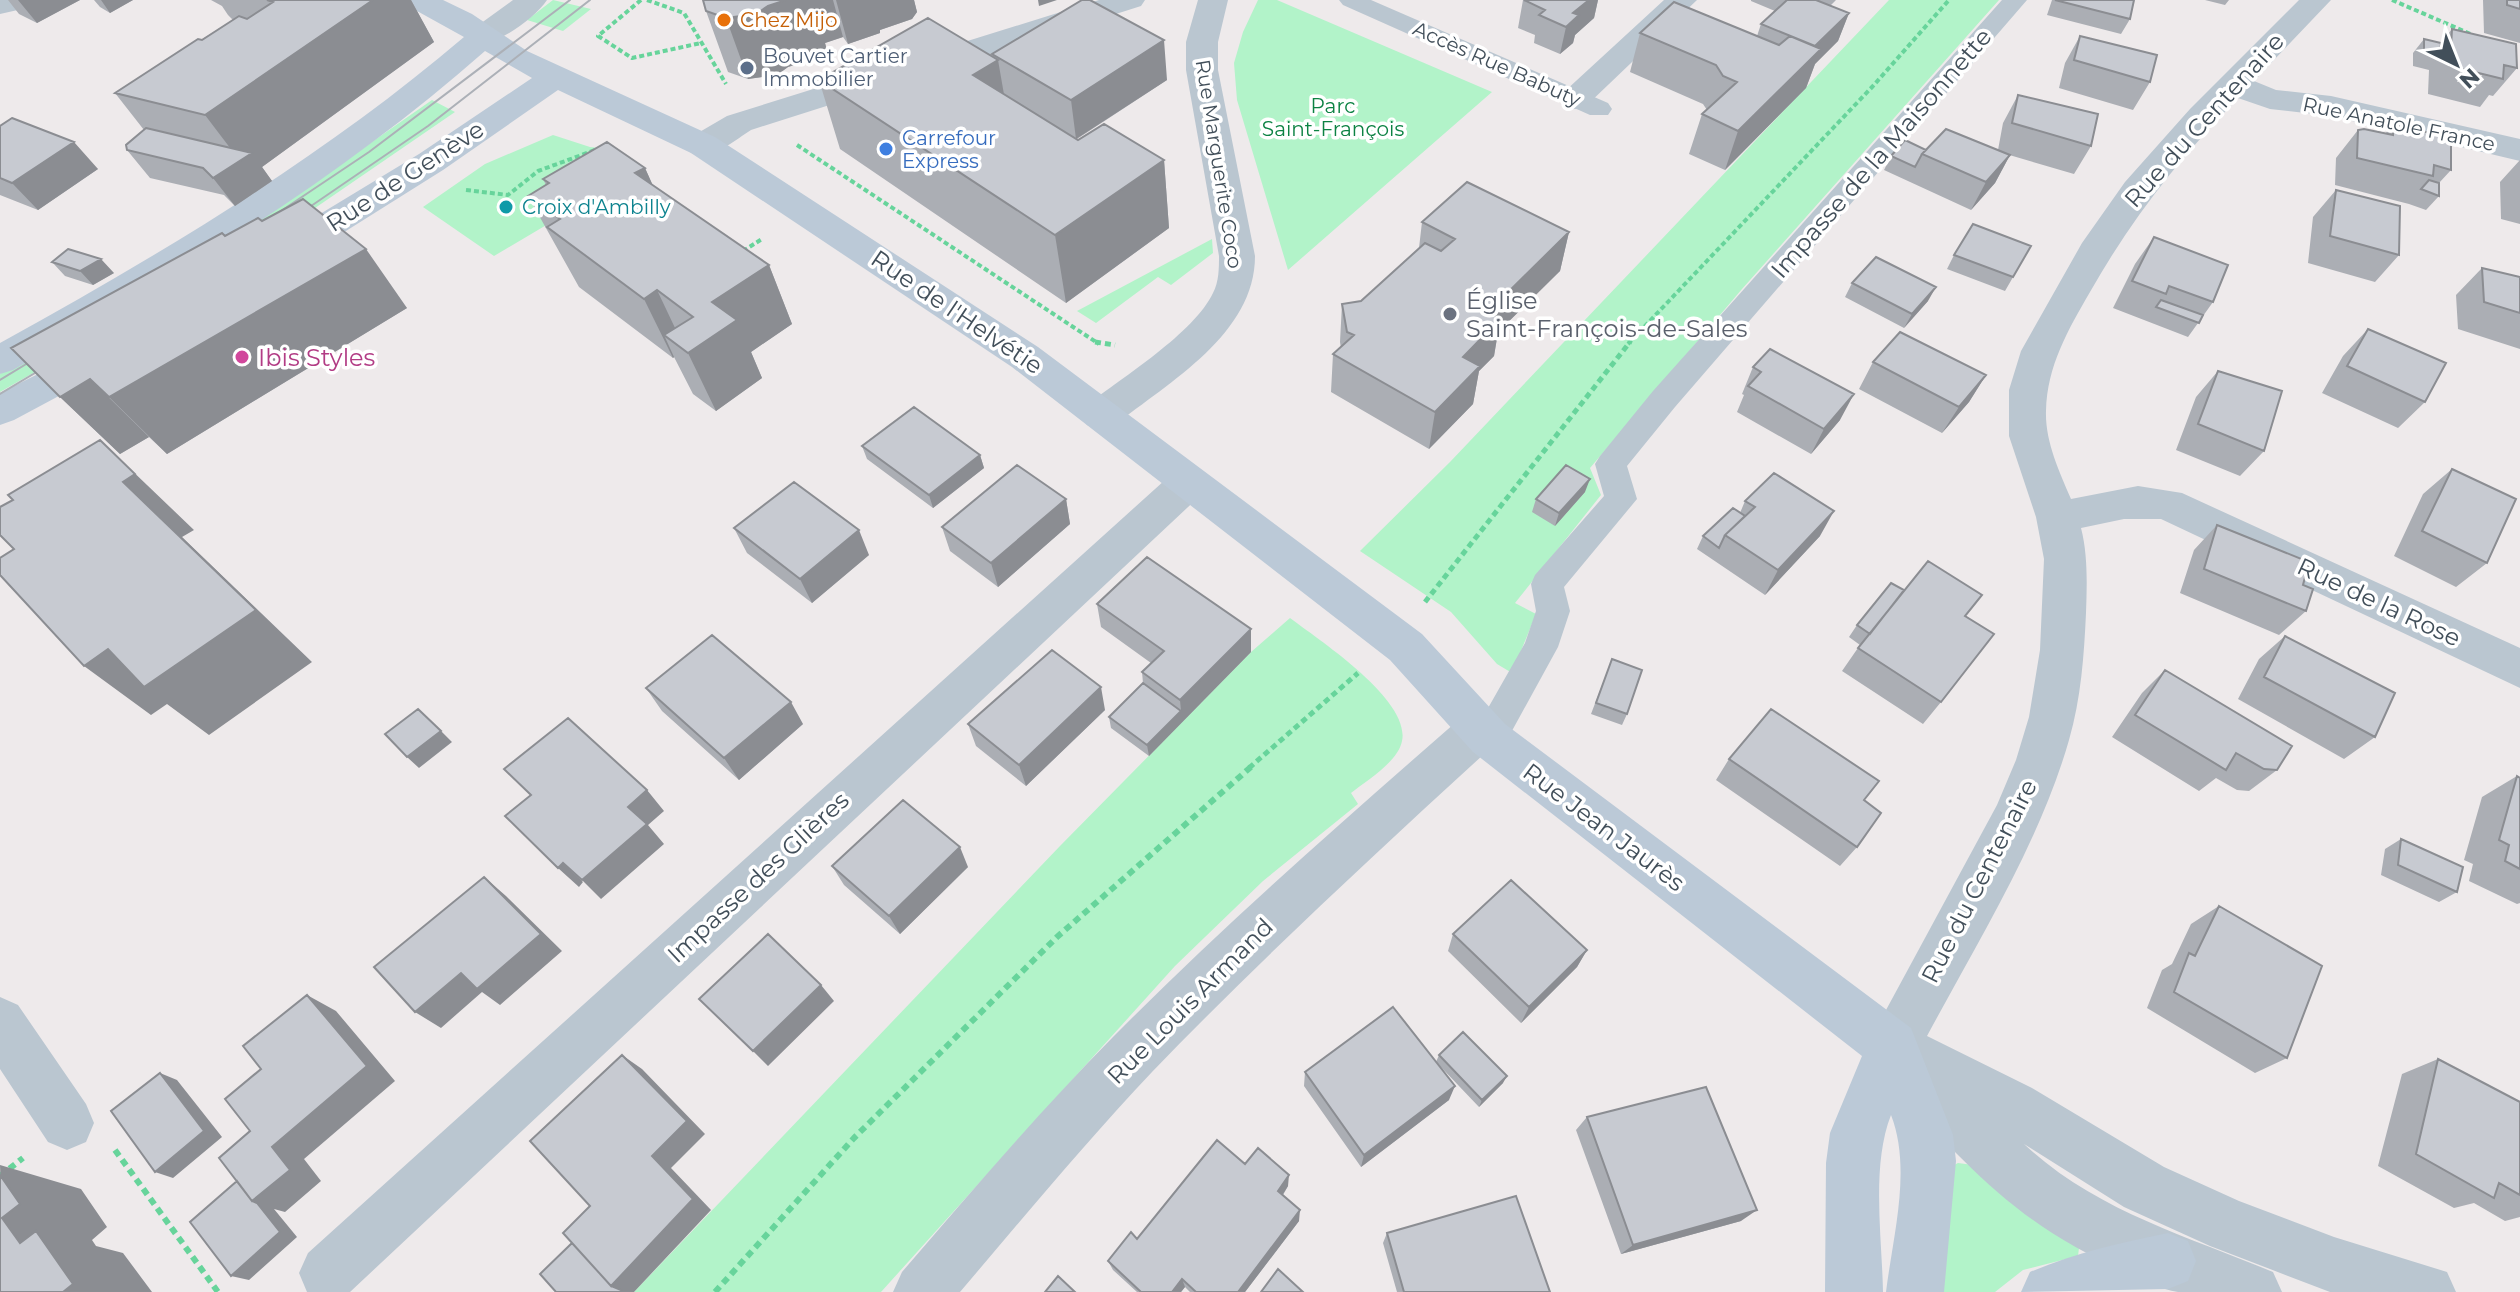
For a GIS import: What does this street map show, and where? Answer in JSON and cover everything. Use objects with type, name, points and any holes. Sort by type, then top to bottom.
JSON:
[{"type":"street","name":"Rue de l'Helvétie","points":[[419,0],[484,36],[516,58],[703,145],[976,323],[1331,591]]},
{"type":"street","points":[[0,360],[164,265],[281,191],[425,87],[532,0]]},
{"type":"street","points":[[703,145],[739,123],[1130,0]]},
{"type":"street","name":"Rue Marguerite Coco","points":[[1101,415],[1221,311],[1231,295],[1237,275],[1237,256],[1202,70],[1202,42],[1213,0]]},
{"type":"street","points":[[1587,104],[1682,0]]},
{"type":"street","name":"Rue du Centenaire","points":[[1892,1047],[2018,815],[2046,738],[2056,696],[2064,635],[2065,554],[2056,519],[2034,460],[2025,422],[2028,388],[2043,340],[2131,198],[2233,84],[2316,0]]},
{"type":"street","name":"Rue de Genève","points":[[249,273],[419,169],[555,77]]},
{"type":"street","name":"Rue Anatole France","points":[[2233,84],[2270,99],[2331,106],[2520,150]]},
{"type":"street","points":[[0,410],[124,344]]},
{"type":"street","name":"Impasse des Glières","points":[[328,1273],[1189,482]]},
{"type":"street","name":"Rue de la Rose","points":[[2056,519],[2125,501],[2167,504],[2520,669]]},
{"type":"street","name":"Rue Jean Jaurès","points":[[1331,591],[1394,638],[1428,669],[1484,734],[1892,1047],[2027,1184],[2111,1238],[2253,1292]]},
{"type":"street","name":"Rue Louis Armand","points":[[922,1292],[1084,1106],[1181,1006],[1297,894],[1484,734]]},
{"type":"street","points":[[0,1023],[67,1123]]},
{"type":"street","points":[[1854,1292],[1853,1163],[1857,1133],[1892,1047]]},
{"type":"street","points":[[1892,1047],[1928,1147],[1915,1292]]},
{"type":"street","name":"Rue Jean Jaurès","points":[[1892,1047],[2013,1107],[2144,1187],[2230,1226],[2334,1265],[2427,1292]]},
{"type":"street","points":[[2050,1292],[2099,1276],[2168,1261]]},
{"type":"lane","name":"Accès Rue Babuty","points":[[1351,0],[1587,104]]},
{"type":"lane","name":"Impasse de la Maisonnette","points":[[1484,734],[1541,647],[1553,611],[1547,584],[1621,499],[1611,464],[1664,399],[2015,0]]},
{"type":"path","points":[[701,43],[632,58],[598,36],[644,0],[684,13],[701,43],[717,73],[756,118],[1098,344],[1135,346],[1169,359]]},
{"type":"path","points":[[715,1292],[854,1138],[1057,937],[1394,638],[1633,338],[1709,255],[1872,88],[1949,0]]},
{"type":"path","points":[[2392,0],[2474,36]]},
{"type":"path","points":[[464,190],[508,195],[521,180],[538,168],[601,148]]},
{"type":"path","points":[[732,258],[762,239]]},
{"type":"path","points":[[0,1176],[67,1123],[105,1136],[218,1292]]},
{"type":"green space","points":[[553,0],[591,9],[563,31],[527,20]]},
{"type":"green space","name":"Parc Saint-François","points":[[1258,0],[1277,0],[1492,92],[1288,270],[1237,100],[1234,63],[1243,32]]},
{"type":"green space","points":[[1889,0],[1999,0],[1742,289],[1590,468],[1601,495],[1515,603],[1536,614],[1512,673],[1497,664],[1451,612],[1360,551],[1450,462]]},
{"type":"green space","points":[[432,100],[455,112],[283,230],[0,392],[0,374],[286,202]]},
{"type":"green space","points":[[553,135],[590,147],[619,150],[641,169],[494,256],[423,207],[485,164]]},
{"type":"green space","points":[[1212,239],[1213,253],[1171,285],[1158,277],[1096,323],[1077,311]]},
{"type":"green space","points":[[1290,618],[1360,672],[1392,708],[1401,725],[1402,741],[1394,756],[1351,793],[1358,804],[1263,881],[1175,966],[881,1292],[634,1292],[1060,846],[1251,652]]},
{"type":"green space","points":[[1958,1163],[1973,1165],[2079,1248],[2078,1256],[2023,1270],[1995,1292],[1940,1292],[1952,1166]]},
{"type":"building","points":[[267,0],[373,0],[205,115],[115,93],[198,39],[202,40],[239,16],[247,19],[273,2]]},
{"type":"building","points":[[703,0],[786,0],[756,14],[726,18],[706,11]]},
{"type":"building","points":[[1082,0],[1090,0],[1164,40],[1071,100],[992,54]]},
{"type":"building","points":[[1524,0],[1589,0],[1573,13],[1579,15],[1566,27],[1539,15],[1545,10]]},
{"type":"building","points":[[1787,0],[1816,0],[1849,13],[1815,46],[1761,24]]},
{"type":"building","points":[[2055,0],[2134,0],[2130,19]]},
{"type":"building","points":[[2507,0],[2520,0],[2520,9],[2507,5]]},
{"type":"building","points":[[1674,2],[1779,45],[1790,36],[1821,49],[1738,131],[1702,114],[1737,82],[1723,76],[1716,65],[1640,33]]},
{"type":"building","points":[[928,18],[998,60],[973,75],[1078,140],[1104,124],[1164,160],[1055,235],[819,80]]},
{"type":"building","points":[[2452,29],[2516,44],[2517,68],[2504,65],[2503,79],[2450,66]]},
{"type":"building","points":[[2080,36],[2157,55],[2150,82],[2074,60]]},
{"type":"building","points":[[2424,39],[2441,43],[2440,56],[2424,52]]},
{"type":"building","points":[[2018,95],[2098,114],[2091,146],[2012,123]]},
{"type":"building","points":[[12,118],[74,142],[12,183],[0,178],[0,126]]},
{"type":"building","points":[[2393,124],[2451,138],[2451,170],[2434,165],[2433,176],[2357,158],[2358,130],[2393,135]]},
{"type":"building","points":[[146,128],[252,153],[213,178],[203,168],[127,150],[126,145]]},
{"type":"building","points":[[1946,129],[2010,155],[1986,182],[1922,154]]},
{"type":"building","points":[[1905,140],[1926,150],[1915,167],[1891,156]]},
{"type":"building","points":[[607,142],[645,168],[635,173],[769,265],[712,302],[737,320],[688,353],[664,335],[693,317],[657,290],[644,299],[547,227],[560,219],[528,196],[549,183],[543,179]]},
{"type":"building","points":[[2429,180],[2439,183],[2439,196],[2421,189]]},
{"type":"building","name":"Église Saint-François-de-Sales","points":[[1467,182],[1569,232],[1488,312],[1501,318],[1463,357],[1480,366],[1435,412],[1333,354],[1354,335],[1347,332],[1342,304],[1361,301],[1425,243],[1441,251],[1455,239],[1422,222]]},
{"type":"building","points":[[2336,190],[2400,206],[2399,255],[2330,236]]},
{"type":"building","points":[[303,199],[366,249],[109,397],[90,379],[60,397],[11,348],[222,233],[225,236],[258,218],[262,221]]},
{"type":"building","points":[[1973,224],[2031,246],[2013,277],[1954,255]]},
{"type":"building","points":[[2154,237],[2228,265],[2213,302],[2169,286],[2166,294],[2132,281]]},
{"type":"building","points":[[68,249],[101,259],[80,271],[52,262]]},
{"type":"building","points":[[1876,257],[1936,287],[1912,314],[1852,283]]},
{"type":"building","points":[[2482,268],[2520,277],[2520,313],[2484,302]]},
{"type":"building","points":[[2161,300],[2203,315],[2199,323],[2156,307]]},
{"type":"building","points":[[2368,329],[2446,363],[2425,402],[2347,366]]},
{"type":"building","points":[[1900,332],[1986,375],[1959,407],[1873,362]]},
{"type":"building","points":[[1770,349],[1854,394],[1824,429],[1748,386],[1761,372],[1753,367]]},
{"type":"building","points":[[2218,371],[2282,391],[2264,451],[2198,424]]},
{"type":"building","points":[[914,407],[980,455],[929,495],[862,446]]},
{"type":"building","points":[[100,440],[135,474],[123,482],[256,610],[144,687],[108,649],[84,666],[0,575],[0,558],[14,549],[0,535],[0,507],[13,500],[8,495]]},
{"type":"building","points":[[1017,465],[1066,499],[991,563],[942,527]]},
{"type":"building","points":[[1566,465],[1590,479],[1559,513],[1536,499]]},
{"type":"building","points":[[2452,469],[2516,499],[2487,563],[2422,531]]},
{"type":"building","points":[[1774,473],[1834,511],[1778,570],[1725,535],[1755,507],[1745,501]]},
{"type":"building","points":[[794,482],[859,530],[800,579],[734,528]]},
{"type":"building","points":[[1733,508],[1745,516],[1725,535],[1719,548],[1703,536]]},
{"type":"building","points":[[2217,525],[2309,562],[2303,585],[2313,589],[2306,611],[2204,569]]},
{"type":"building","points":[[1147,557],[1251,629],[1180,700],[1142,672],[1164,651],[1097,604]]},
{"type":"building","points":[[1928,561],[1982,595],[1965,616],[1994,634],[1941,702],[1858,648]]},
{"type":"building","points":[[1891,583],[1904,590],[1870,634],[1857,625]]},
{"type":"building","points":[[712,635],[791,702],[724,758],[646,688]]},
{"type":"building","points":[[2285,636],[2395,693],[2375,737],[2264,677]]},
{"type":"building","points":[[1052,650],[1101,687],[1019,765],[968,724]]},
{"type":"building","points":[[1612,659],[1642,670],[1627,714],[1596,703]]},
{"type":"building","points":[[2165,670],[2292,746],[2277,770],[2264,769],[2236,753],[2226,770],[2135,715]]},
{"type":"building","points":[[1143,683],[1181,711],[1147,745],[1109,717]]},
{"type":"building","points":[[418,709],[441,731],[407,757],[385,734]]},
{"type":"building","points":[[1771,709],[1879,781],[1864,800],[1881,813],[1857,847],[1729,759]]},
{"type":"building","points":[[568,718],[647,790],[628,807],[647,824],[582,880],[563,863],[558,868],[505,816],[531,795],[504,769]]},
{"type":"building","points":[[2517,776],[2520,778],[2520,869],[2505,861],[2509,845],[2499,840]]},
{"type":"building","points":[[903,800],[960,847],[889,916],[832,866]]},
{"type":"building","points":[[2401,839],[2463,867],[2457,892],[2398,865]]},
{"type":"building","points":[[484,877],[541,934],[477,989],[461,973],[415,1012],[374,967]]},
{"type":"building","points":[[1511,880],[1587,950],[1529,1007],[1453,934]]},
{"type":"building","points":[[2219,906],[2322,966],[2287,1058],[2174,992],[2189,953],[2195,956]]},
{"type":"building","points":[[768,934],[821,985],[753,1051],[699,999]]},
{"type":"building","points":[[307,995],[367,1066],[272,1147],[290,1170],[252,1201],[219,1158],[250,1131],[225,1099],[261,1069],[243,1046]]},
{"type":"building","points":[[1393,1007],[1455,1086],[1364,1155],[1305,1072]]},
{"type":"building","points":[[1463,1032],[1507,1076],[1482,1100],[1439,1055]]},
{"type":"building","points":[[622,1055],[687,1121],[652,1156],[693,1199],[611,1286],[563,1233],[590,1206],[530,1141]]},
{"type":"building","points":[[2438,1059],[2520,1102],[2520,1195],[2499,1183],[2494,1198],[2416,1154]]},
{"type":"building","points":[[160,1073],[204,1131],[155,1172],[111,1111]]},
{"type":"building","points":[[1706,1087],[1757,1210],[1633,1245],[1587,1117]]},
{"type":"building","points":[[1217,1140],[1245,1164],[1258,1148],[1289,1175],[1278,1191],[1300,1210],[1238,1292],[1196,1292],[1182,1279],[1172,1292],[1141,1292],[1108,1261],[1131,1232],[1137,1239]]},
{"type":"building","points":[[0,1175],[20,1204],[2,1218],[20,1243],[36,1231],[73,1284],[63,1292],[0,1292]]},
{"type":"building","points":[[237,1181],[280,1232],[231,1276],[190,1222]]},
{"type":"building","points":[[1516,1196],[1550,1292],[1404,1292],[1387,1233]]},
{"type":"building","points":[[572,1243],[611,1286],[621,1290],[619,1292],[556,1292],[540,1274]]},
{"type":"building","points":[[1278,1269],[1303,1292],[1261,1292]]},
{"type":"building","points":[[1058,1276],[1075,1292],[1045,1292]]},
{"type":"tram line","points":[[266,221],[369,152],[570,0]]},
{"type":"tram line","points":[[295,217],[428,126],[590,0]]},
{"type":"tram line","points":[[0,380],[46,352]]},
{"type":"tram line","points":[[0,394],[55,361]]},
{"type":"place","name":"Chez Mijo","points":[[724,20]]},
{"type":"place","name":"Bouvet Cartier Immobilier","points":[[747,68]]},
{"type":"place","name":"Carrefour Express","points":[[886,149]]},
{"type":"place","name":"Croix d'Ambilly","points":[[506,207]]},
{"type":"place","name":"Église Saint-François-de-Sales","points":[[1450,314]]},
{"type":"place","name":"Ibis Styles","points":[[242,357]]}]
